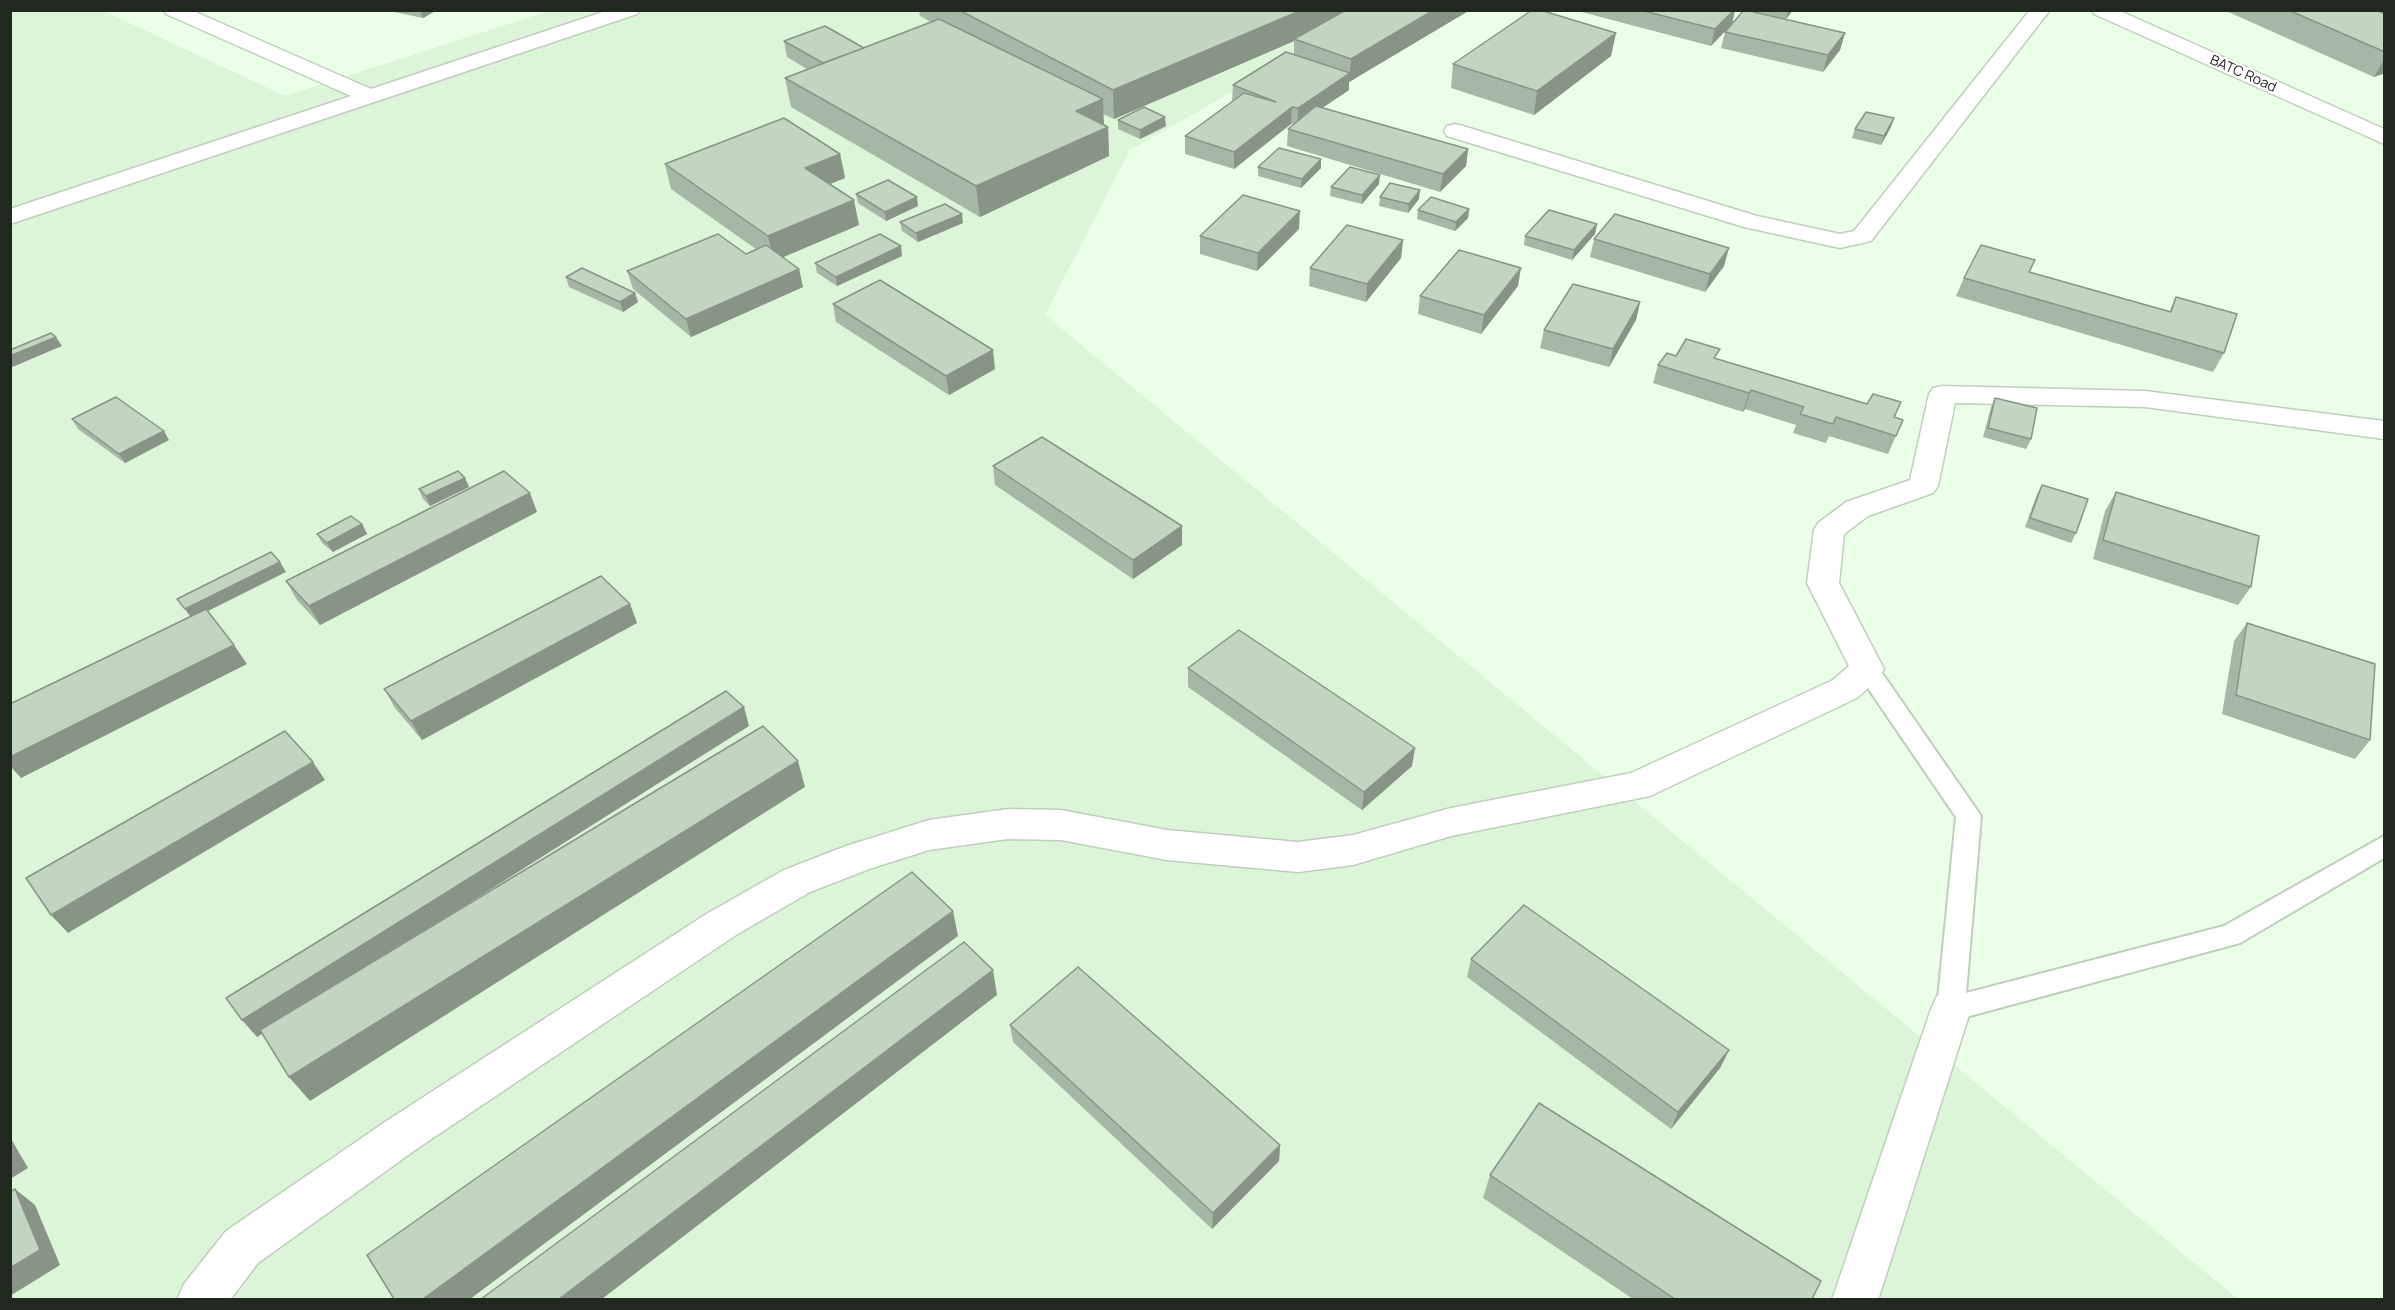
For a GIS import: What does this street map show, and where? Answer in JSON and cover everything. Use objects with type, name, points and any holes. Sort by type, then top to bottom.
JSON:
[{"type":"street","points":[[173,10],[371,97]]},
{"type":"street","points":[[10,217],[630,10]]},
{"type":"street","points":[[1455,130],[1752,222],[1840,241],[1862,236],[2041,10]]},
{"type":"street","name":"BATC Road","points":[[2101,10],[2385,137]]},
{"type":"street","points":[[200,1299],[242,1247],[384,1148],[722,924],[807,877],[929,835],[1008,824],[1061,825],[1167,845],[1298,857],[1353,850],[1451,822],[1637,786],[1845,689],[1867,669],[1823,583],[1829,530],[1857,509],[1923,486],[1943,394],[2145,399],[2385,430]]},
{"type":"street","points":[[1855,1299],[1950,1009]]},
{"type":"lane","points":[[1867,669],[1969,816],[1950,1009],[2231,935],[2385,846]]},
{"type":"shaded area","points":[[10,11],[104,11],[285,96],[549,11],[1375,11],[1130,150],[1045,315],[2238,1299],[11,1299]]},
{"type":"building","points":[[959,10],[1302,10],[1113,90]]},
{"type":"building","points":[[1346,10],[1434,10],[1351,59],[1294,39]]},
{"type":"building","points":[[1532,10],[1540,10],[1616,33],[1537,91],[1453,64]]},
{"type":"building","points":[[1640,10],[1734,10],[1715,29]]},
{"type":"building","points":[[1744,10],[1845,33],[1828,55],[1725,32]]},
{"type":"building","points":[[2288,10],[2376,10],[2385,14],[2385,52]]},
{"type":"building","points":[[939,19],[1103,99],[1076,111],[1108,127],[976,186],[785,78]]},
{"type":"building","points":[[825,26],[864,48],[823,63],[784,41]]},
{"type":"building","points":[[1286,52],[1350,73],[1298,108],[1292,107],[1234,152],[1185,136],[1244,93],[1276,102],[1233,85]]},
{"type":"building","points":[[1316,106],[1468,149],[1443,174],[1288,129]]},
{"type":"building","points":[[1144,107],[1165,117],[1140,130],[1118,120]]},
{"type":"building","points":[[1866,112],[1894,118],[1884,136],[1855,129]]},
{"type":"building","points":[[784,118],[840,154],[805,168],[854,200],[768,236],[665,164]]},
{"type":"building","points":[[1279,148],[1321,159],[1302,179],[1258,167]]},
{"type":"building","points":[[1350,167],[1380,175],[1362,195],[1331,187]]},
{"type":"building","points":[[888,180],[917,197],[885,212],[856,194]]},
{"type":"building","points":[[1390,183],[1420,190],[1409,204],[1380,197]]},
{"type":"building","points":[[1243,195],[1300,211],[1258,253],[1200,236]]},
{"type":"building","points":[[1431,197],[1469,209],[1456,222],[1418,210]]},
{"type":"building","points":[[945,204],[962,214],[916,233],[900,222]]},
{"type":"building","points":[[1549,210],[1597,224],[1574,250],[1525,236]]},
{"type":"building","points":[[1615,214],[1729,248],[1710,274],[1594,239]]},
{"type":"building","points":[[1347,225],[1403,240],[1367,284],[1310,268]]},
{"type":"building","points":[[718,234],[746,254],[766,245],[799,269],[686,319],[627,271]]},
{"type":"building","points":[[880,234],[901,246],[836,277],[815,263]]},
{"type":"building","points":[[1981,245],[2035,260],[2029,272],[2171,312],[2176,297],[2237,314],[2224,353],[1964,278]]},
{"type":"building","points":[[1459,250],[1521,268],[1484,315],[1420,296]]},
{"type":"building","points":[[582,268],[635,293],[620,302],[566,277]]},
{"type":"building","points":[[880,280],[993,350],[946,376],[833,304]]},
{"type":"building","points":[[1573,284],[1640,302],[1613,349],[1544,330]]},
{"type":"building","points":[[51,333],[56,337],[10,356],[10,350]]},
{"type":"building","points":[[1686,339],[1720,349],[1714,358],[1867,404],[1873,394],[1901,402],[1894,417],[1903,420],[1896,436],[1836,417],[1833,424],[1800,414],[1804,407],[1658,365],[1667,353],[1676,356]]},
{"type":"building","points":[[116,397],[164,431],[119,454],[72,419]]},
{"type":"building","points":[[1995,398],[2037,408],[2031,439],[1988,428]]},
{"type":"building","points":[[1042,437],[1182,526],[1133,560],[993,466]]},
{"type":"building","points":[[458,471],[465,478],[426,496],[419,489]]},
{"type":"building","points":[[504,471],[530,493],[309,606],[286,581]]},
{"type":"building","points":[[2042,485],[2088,499],[2076,533],[2030,518]]},
{"type":"building","points":[[2116,492],[2259,536],[2251,587],[2103,540]]},
{"type":"building","points":[[351,516],[362,524],[327,543],[317,534]]},
{"type":"building","points":[[271,552],[280,562],[185,609],[177,599]]},
{"type":"building","points":[[601,576],[630,604],[411,721],[384,689]]},
{"type":"building","points":[[206,609],[234,645],[10,757],[10,704]]},
{"type":"building","points":[[2247,623],[2375,664],[2370,740],[2236,695]]},
{"type":"building","points":[[1239,630],[1415,748],[1364,792],[1188,668]]},
{"type":"building","points":[[726,691],[744,707],[242,1020],[226,998]]},
{"type":"building","points":[[763,726],[798,761],[289,1077],[260,1030]]},
{"type":"building","points":[[285,731],[313,762],[51,915],[26,878]]},
{"type":"building","points":[[912,872],[953,911],[423,1299],[394,1299],[367,1255]]},
{"type":"building","points":[[1524,905],[1729,1050],[1678,1112],[1471,959]]},
{"type":"building","points":[[964,942],[993,970],[559,1299],[481,1299]]},
{"type":"building","points":[[1078,967],[1280,1145],[1213,1213],[1010,1025]]},
{"type":"building","points":[[1539,1103],[1821,1281],[1812,1299],[1675,1299],[1490,1175]]},
{"type":"building","points":[[15,1189],[40,1250],[10,1268],[10,1192]]}]
